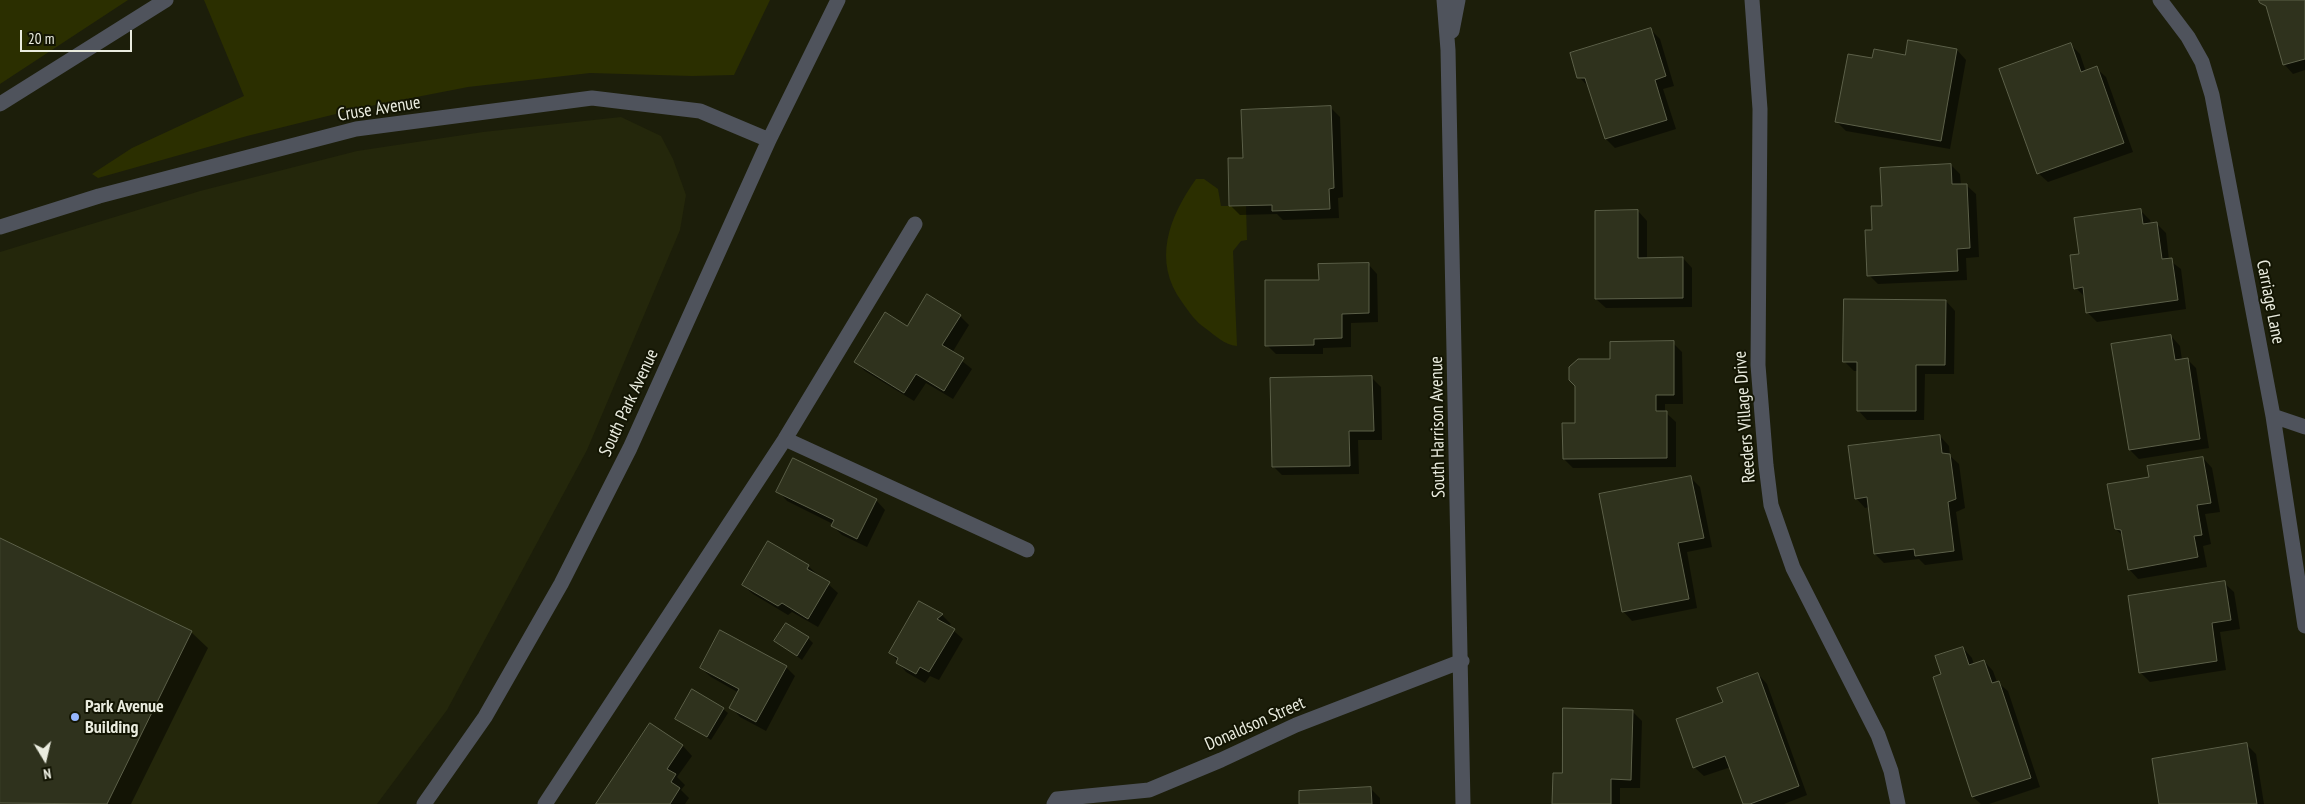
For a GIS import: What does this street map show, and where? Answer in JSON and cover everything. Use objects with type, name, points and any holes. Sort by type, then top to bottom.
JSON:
[{"type":"street","points":[[0,104],[166,0]]},
{"type":"street","name":"South Park Avenue","points":[[424,804],[485,717],[561,584],[630,448],[769,140],[838,0]]},
{"type":"street","name":"South Harrison Avenue","points":[[1444,0],[1448,50],[1462,661],[1463,804]]},
{"type":"street","name":"South Harrison Avenue","points":[[1448,50],[1458,0]]},
{"type":"street","name":"Reeders Village Drive","points":[[1752,0],[1760,109],[1758,365],[1771,505],[1793,568],[1878,735],[1891,771],[1898,804]]},
{"type":"street","name":"Carriage Lane","points":[[2160,0],[2198,53],[2212,94],[2272,416],[2305,626]]},
{"type":"street","name":"Cruse Avenue","points":[[0,227],[99,196],[356,129],[592,98],[700,111],[769,140]]},
{"type":"street","points":[[545,804],[785,439],[916,224]]},
{"type":"street","points":[[2272,416],[2305,427]]},
{"type":"street","points":[[785,439],[1027,550]]},
{"type":"street","name":"Donaldson Street","points":[[1056,801],[1149,790],[1221,760],[1296,725],[1462,661]]},
{"type":"shaded area","points":[[0,0],[128,0],[0,84]]},
{"type":"shaded area","points":[[204,0],[770,0],[734,75],[692,76],[590,73],[468,87],[360,108],[247,136],[98,178],[92,174],[132,148],[244,96]]},
{"type":"shaded area","points":[[621,117],[661,136],[673,159],[686,195],[680,230],[587,450],[447,710],[377,804],[0,804],[0,252],[200,191],[357,151],[483,132]]},
{"type":"shaded area","points":[[1196,179],[1204,179],[1218,189],[1221,206],[1246,206],[1247,240],[1241,241],[1233,251],[1237,346],[1228,344],[1220,339],[1195,319],[1173,287],[1168,271],[1166,255],[1172,224],[1178,208]]},
{"type":"building","points":[[2259,0],[2305,0],[2305,59],[2283,65],[2266,6],[2260,3]]},
{"type":"building","points":[[1651,28],[1666,76],[1655,80],[1667,120],[1605,139],[1585,78],[1577,78],[1570,53]]},
{"type":"building","points":[[1908,40],[1957,49],[1941,141],[1835,122],[1848,54],[1872,58],[1874,49],[1905,55]]},
{"type":"building","points":[[2071,43],[2081,72],[2097,66],[2124,143],[2037,174],[1999,69]]},
{"type":"building","points":[[1331,106],[1334,188],[1329,189],[1330,209],[1272,211],[1272,205],[1229,206],[1228,158],[1243,158],[1241,110]]},
{"type":"building","points":[[1951,164],[1952,184],[1967,184],[1970,248],[1957,249],[1958,271],[1867,276],[1865,230],[1872,230],[1871,206],[1882,206],[1880,168]]},
{"type":"building","points":[[2141,209],[2143,224],[2157,222],[2162,259],[2172,258],[2178,300],[2086,313],[2083,287],[2074,289],[2070,255],[2079,254],[2074,218]]},
{"type":"building","points":[[1638,210],[1638,258],[1683,257],[1683,298],[1595,299],[1595,211]]},
{"type":"building","points":[[1369,263],[1369,313],[1342,314],[1342,338],[1314,339],[1314,345],[1265,346],[1265,280],[1319,280],[1318,264]]},
{"type":"building","points":[[927,294],[961,315],[942,345],[964,358],[944,391],[916,374],[904,393],[854,362],[885,312],[907,326]]},
{"type":"building","points":[[1844,299],[1946,300],[1945,365],[1916,365],[1916,411],[1857,411],[1857,362],[1843,362]]},
{"type":"building","points":[[2171,335],[2175,360],[2188,358],[2200,439],[2129,450],[2111,344]]},
{"type":"building","points":[[1674,341],[1674,395],[1656,395],[1656,411],[1667,411],[1667,458],[1563,459],[1562,423],[1575,423],[1575,386],[1569,380],[1569,367],[1578,359],[1610,359],[1610,342]]},
{"type":"building","points":[[1372,376],[1374,431],[1349,431],[1350,466],[1272,467],[1270,378]]},
{"type":"building","points":[[1940,435],[1942,453],[1950,454],[1956,499],[1948,502],[1954,551],[1915,556],[1914,549],[1874,554],[1867,497],[1855,499],[1848,446]]},
{"type":"building","points":[[2203,457],[2211,503],[2197,505],[2202,535],[2194,536],[2198,557],[2128,570],[2121,530],[2115,529],[2107,484],[2149,477],[2147,466]]},
{"type":"building","points":[[793,458],[877,499],[857,539],[831,526],[834,520],[776,492]]},
{"type":"building","points":[[1691,476],[1704,538],[1678,543],[1689,599],[1622,612],[1599,494]]},
{"type":"building","name":"Park Avenue Building","points":[[0,538],[192,631],[107,804],[0,803]]},
{"type":"building","points":[[768,541],[809,565],[807,569],[830,582],[808,619],[782,603],[778,606],[742,585]]},
{"type":"building","points":[[2225,581],[2231,620],[2212,623],[2217,661],[2139,673],[2128,596]]},
{"type":"building","points":[[919,601],[943,614],[937,619],[955,629],[929,672],[920,667],[916,674],[896,663],[898,658],[889,653]]},
{"type":"building","points":[[786,623],[809,637],[797,656],[774,641]]},
{"type":"building","points":[[720,630],[787,666],[756,722],[729,708],[739,689],[700,668]]},
{"type":"building","points":[[1963,647],[1969,665],[1984,660],[1992,683],[1999,681],[2031,778],[1972,797],[1933,677],[1941,674],[1935,656]]},
{"type":"building","points":[[1758,673],[1799,786],[1750,804],[1743,804],[1725,756],[1693,768],[1676,719],[1723,702],[1717,688]]},
{"type":"building","points":[[692,689],[724,708],[707,737],[675,719]]},
{"type":"building","points":[[1563,708],[1633,710],[1631,780],[1611,779],[1611,804],[1552,804],[1553,773],[1562,773]]},
{"type":"building","points":[[650,723],[683,745],[667,769],[676,774],[671,782],[680,788],[670,804],[596,804]]},
{"type":"building","points":[[2247,743],[2257,804],[2159,804],[2152,759]]},
{"type":"building","points":[[1371,787],[1372,804],[1299,804],[1299,791]]},
{"type":"place","name":"Park Avenue Building","points":[[75,717]]}]
